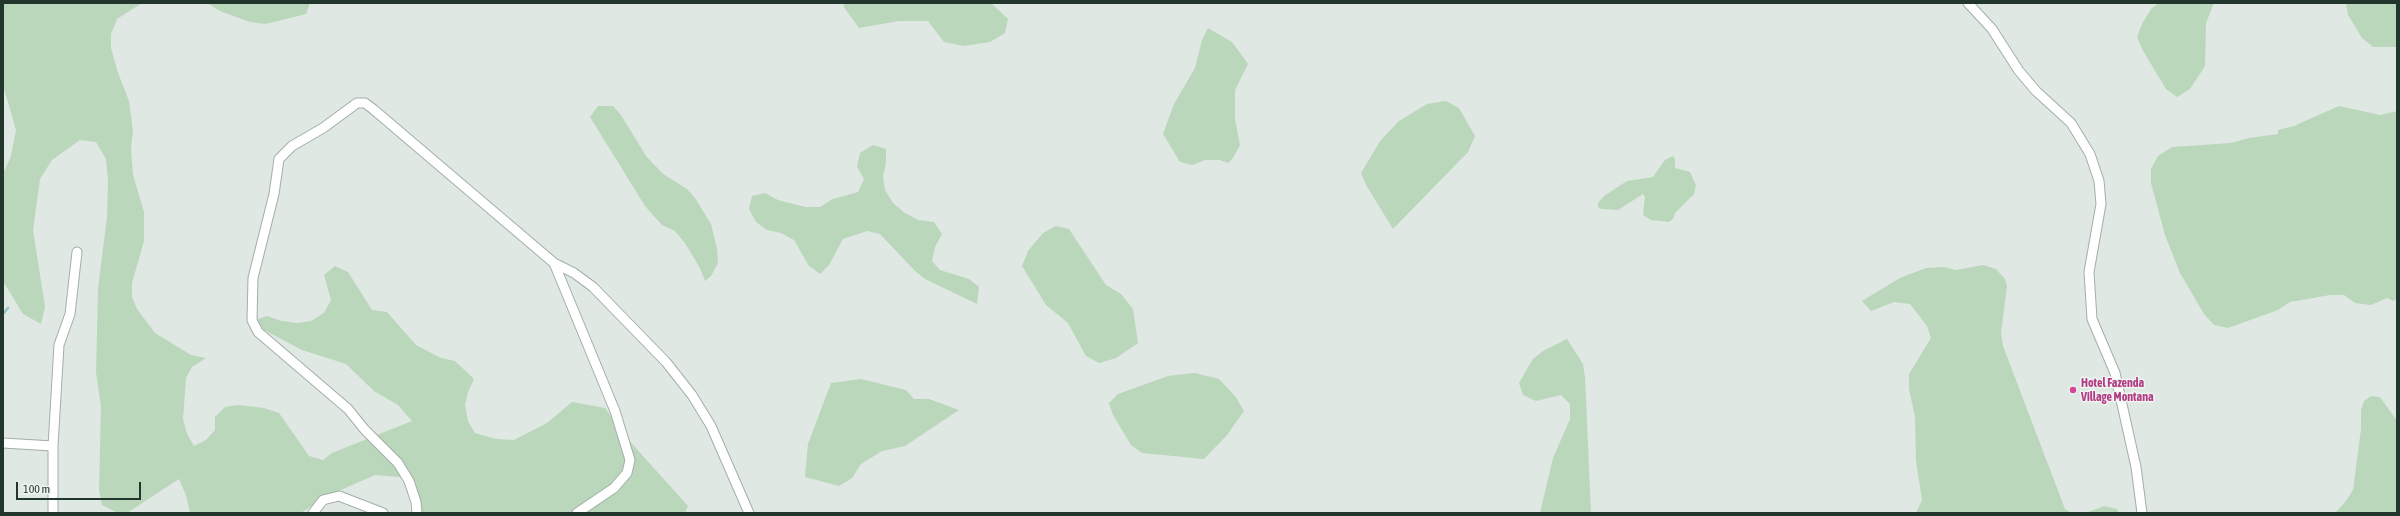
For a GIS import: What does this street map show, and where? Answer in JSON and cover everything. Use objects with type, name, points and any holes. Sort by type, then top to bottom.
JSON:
[{"type":"street","points":[[1968,3],[1992,29],[2019,71],[2036,91],[2071,123],[2090,154],[2099,181],[2102,204],[2089,272],[2092,319],[2115,373],[2136,467],[2142,513]]},
{"type":"street","points":[[417,513],[416,502],[409,481],[398,463],[365,430],[348,410],[258,332],[252,320],[253,278],[274,194],[279,160],[292,146],[323,128],[351,106],[365,103],[554,263],[574,273],[593,287],[666,362],[692,395],[711,426],[749,513]]},
{"type":"street","points":[[53,513],[54,446],[59,345],[70,314],[77,252]]},
{"type":"street","points":[[554,263],[615,411],[630,460],[627,474],[614,488],[577,513]]},
{"type":"street","points":[[3,443],[54,446]]},
{"type":"street","points":[[313,513],[323,500],[340,496],[383,513]]},
{"type":"green space","points":[[3,3],[142,3],[117,19],[111,34],[111,48],[118,73],[129,101],[133,131],[131,147],[133,175],[144,212],[144,241],[132,283],[132,297],[137,309],[155,333],[191,355],[206,358],[192,367],[186,378],[183,419],[187,434],[194,446],[206,440],[215,430],[215,417],[225,407],[237,405],[264,408],[279,413],[309,456],[323,460],[332,453],[412,421],[398,405],[374,391],[346,364],[302,350],[264,330],[255,320],[267,316],[282,321],[298,323],[311,321],[324,313],[331,300],[324,275],[335,266],[348,272],[372,310],[387,312],[416,345],[441,358],[455,361],[474,379],[468,392],[465,405],[468,421],[475,433],[496,439],[514,440],[547,423],[572,402],[605,408],[625,436],[688,506],[685,513],[422,513],[412,497],[409,478],[375,475],[327,496],[301,513],[190,513],[186,495],[179,479],[127,513],[118,513],[102,505],[99,490],[101,407],[96,372],[98,289],[107,217],[108,181],[106,159],[96,142],[80,140],[52,160],[40,179],[33,230],[45,307],[41,324],[23,314],[3,281],[3,174],[11,156],[16,130],[3,85]]},
{"type":"green space","points":[[207,3],[310,3],[306,14],[266,24],[250,22],[220,11]]},
{"type":"green space","points":[[846,3],[991,3],[1008,19],[1005,33],[990,42],[964,46],[944,42],[928,21],[899,21],[859,28],[843,6]]},
{"type":"green space","points":[[2159,3],[2214,3],[2206,23],[2205,66],[2190,89],[2177,97],[2166,89],[2142,49],[2137,37],[2143,22],[2152,8]]},
{"type":"green space","points":[[2346,3],[2397,3],[2397,47],[2373,47],[2362,38],[2348,15]]},
{"type":"green space","points":[[1208,28],[1232,42],[1248,64],[1235,90],[1235,119],[1240,145],[1233,158],[1228,163],[1220,160],[1205,160],[1193,165],[1180,162],[1163,134],[1174,104],[1195,68],[1202,40]]},
{"type":"green space","points":[[1446,101],[1459,108],[1475,136],[1468,152],[1393,229],[1366,185],[1361,173],[1380,141],[1399,121],[1427,104]]},
{"type":"green space","points":[[598,106],[613,106],[621,115],[646,156],[663,174],[687,189],[695,198],[711,224],[717,249],[718,263],[711,276],[705,281],[700,268],[685,243],[675,231],[662,225],[645,206],[590,117]]},
{"type":"green space","points":[[2339,106],[2380,115],[2397,111],[2397,299],[2393,301],[2387,298],[2371,305],[2355,303],[2344,295],[2330,295],[2290,302],[2278,310],[2228,328],[2214,325],[2204,314],[2180,273],[2165,235],[2151,183],[2151,169],[2158,156],[2172,147],[2231,143],[2249,138],[2278,134],[2278,130],[2294,126]]},
{"type":"green space","points":[[873,145],[886,149],[886,163],[883,177],[885,190],[893,203],[905,213],[918,220],[934,222],[942,234],[935,247],[932,261],[940,270],[969,279],[979,287],[977,304],[925,279],[915,271],[880,234],[867,231],[843,239],[829,265],[820,274],[809,266],[794,240],[781,233],[767,230],[756,222],[749,209],[752,196],[765,193],[778,200],[805,207],[820,207],[833,199],[858,192],[864,179],[857,167],[860,153]]},
{"type":"green space","points":[[1673,156],[1675,159],[1675,168],[1690,172],[1696,185],[1694,194],[1675,213],[1673,219],[1669,222],[1651,220],[1643,215],[1645,197],[1643,194],[1618,210],[1602,209],[1598,207],[1598,203],[1604,196],[1627,181],[1653,177],[1665,160]]},
{"type":"green space","points":[[1056,226],[1069,229],[1106,285],[1121,294],[1133,309],[1138,343],[1116,358],[1099,363],[1086,356],[1068,323],[1046,305],[1022,266],[1028,251],[1043,233]]},
{"type":"green space","points":[[1983,265],[1996,269],[2005,279],[2007,286],[2001,333],[2003,346],[2065,509],[2072,513],[1916,513],[1922,500],[1916,461],[1915,417],[1909,389],[1909,374],[1931,338],[1927,326],[1910,304],[1894,302],[1871,311],[1862,301],[1900,278],[1926,268],[1943,267],[1956,270]]},
{"type":"green space","points":[[1567,339],[1583,364],[1585,377],[1591,513],[1540,513],[1553,458],[1570,419],[1570,404],[1561,395],[1536,401],[1523,395],[1519,383],[1533,359],[1543,351]]},
{"type":"green space","points":[[1195,373],[1219,379],[1235,396],[1244,411],[1227,435],[1204,459],[1142,453],[1131,445],[1113,415],[1109,403],[1118,394],[1168,376]]},
{"type":"green space","points":[[861,379],[906,390],[914,399],[929,399],[959,410],[905,446],[882,451],[861,464],[852,478],[839,486],[805,477],[808,444],[831,383]]},
{"type":"green space","points":[[2371,396],[2380,397],[2397,421],[2397,513],[2335,513],[2346,501],[2353,490],[2361,429],[2361,410],[2364,401]]},
{"type":"green space","points":[[2104,506],[2117,509],[2119,513],[2086,513]]},
{"type":"waterway","points":[[3,314],[8,308]]},
{"type":"place","name":"Hotel Fazenda Village Montana","points":[[2073,390]]}]
